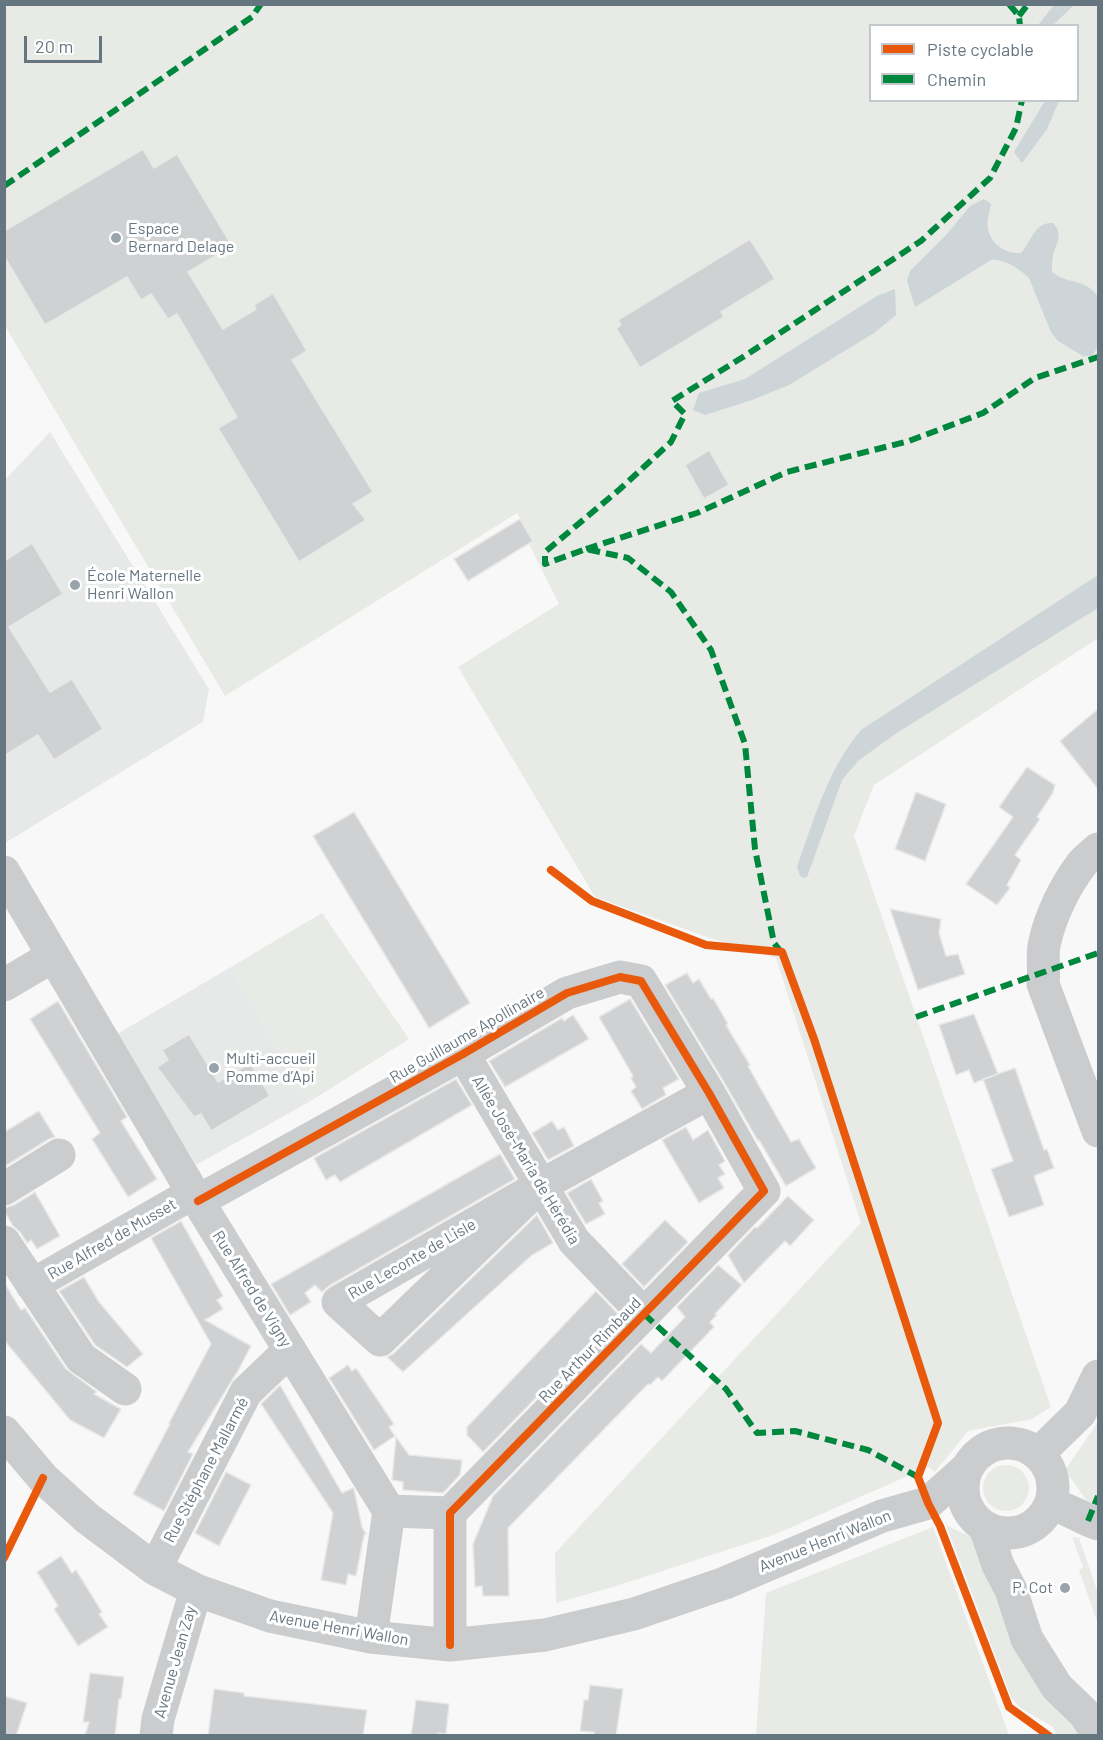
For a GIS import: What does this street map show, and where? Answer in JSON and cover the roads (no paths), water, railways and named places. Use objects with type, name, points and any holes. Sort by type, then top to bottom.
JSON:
[{"type":"street","points":[[1098,849],[1082,863],[1064,892],[1052,920],[1044,943],[1043,984],[1098,1131]]},
{"type":"street","name":"Rue Alfred de Vigny","points":[[4,872],[195,1197],[389,1511]]},
{"type":"street","points":[[4,985],[53,956]]},
{"type":"street","name":"Rue Guillaume Apollinaire","points":[[195,1197],[463,1054],[567,993],[620,977],[641,981],[709,1093]]},
{"type":"street","name":"Allée José-Maria de Hérédia","points":[[463,1054],[573,1241],[644,1314]]},
{"type":"street","name":"Rue Leconte de Lisle","points":[[540,1186],[380,1340],[338,1302],[540,1186],[709,1093]]},
{"type":"street","name":"Rue Arthur Rimbaud","points":[[450,1513],[764,1191],[709,1093]]},
{"type":"street","points":[[4,1189],[60,1155]]},
{"type":"street","name":"Rue Alfred de Musset","points":[[32,1285],[195,1197]]},
{"type":"street","name":"Rue Alfred de Musset","points":[[4,1242],[81,1358],[125,1389]]},
{"type":"street","name":"Rue Stéphane Mallarmé","points":[[154,1569],[246,1392],[290,1350]]},
{"type":"street","points":[[1038,1454],[1080,1413],[1098,1376]]},
{"type":"street","name":"Avenue Henri Wallon","points":[[4,1432],[43,1478],[87,1518],[154,1569],[196,1590],[270,1616],[370,1637],[450,1645],[545,1635],[634,1614],[725,1583],[882,1516],[928,1503],[966,1469]]},
{"type":"street","points":[[1011,1590],[1040,1516],[1053,1493],[1050,1472],[1038,1454],[1017,1443],[1004,1443],[992,1445],[982,1451],[966,1469],[963,1481],[966,1506],[979,1522],[1011,1590],[1028,1639],[1057,1687],[1084,1713],[1098,1734]]},
{"type":"street","points":[[928,1503],[979,1522],[996,1532],[1018,1532],[1040,1516],[1061,1506],[1098,1524]]},
{"type":"street","points":[[370,1637],[389,1511],[450,1513],[450,1645]]},
{"type":"street","name":"Avenue Jean Zay","points":[[156,1736],[158,1719],[196,1590]]},
{"type":"place","name":"Espace Bernard Delage","points":[[116,238]]},
{"type":"place","name":"École Maternelle Henri Wallon","points":[[75,585]]},
{"type":"place","name":"Multi-accueil Pomme d’Api","points":[[214,1068]]},
{"type":"place","name":"P. Cot","points":[[1065,1588]]}]
